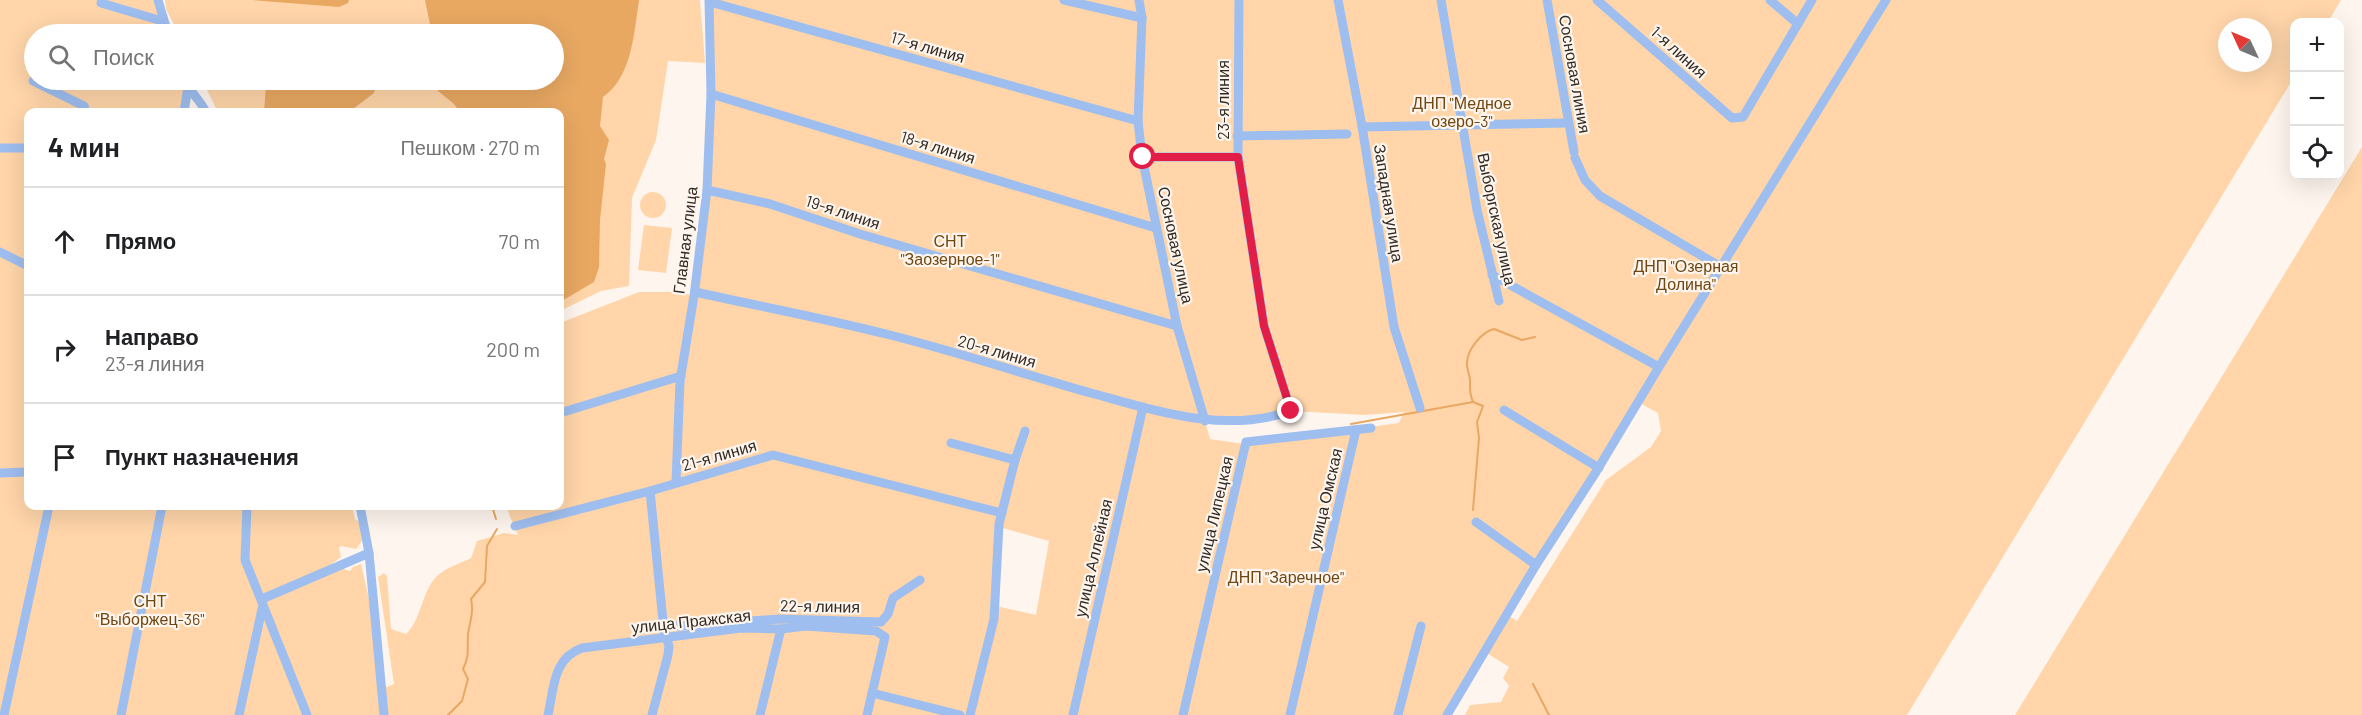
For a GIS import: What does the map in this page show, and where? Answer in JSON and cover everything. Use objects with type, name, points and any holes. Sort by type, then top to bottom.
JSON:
[{"type":"street","points":[[158,0],[163,24]]},
{"type":"street","points":[[1064,0],[1142,18]]},
{"type":"street","name":"Сосновая улица","points":[[1139,0],[1142,18],[1138,121],[1143,157],[1177,326],[1205,421]]},
{"type":"street","name":"23-я линия","points":[[1239,0],[1238,157],[1264,326],[1291,411]]},
{"type":"street","name":"Западная улица","points":[[1338,0],[1362,127],[1394,327],[1420,408]]},
{"type":"street","name":"Выборгская улица","points":[[1441,0],[1477,210],[1499,301]]},
{"type":"street","name":"Сосновая линия","points":[[1547,0],[1575,155],[1585,180],[1600,196],[1721,267]]},
{"type":"street","name":"1-я линия","points":[[1597,0],[1732,118],[1743,117],[1798,24]]},
{"type":"street","points":[[1770,0],[1798,24],[1812,0]]},
{"type":"street","points":[[1447,715],[1536,565],[1599,468],[1886,0]]},
{"type":"street","name":"Главная улица","points":[[676,482],[681,376],[695,292],[707,190],[711,94],[709,1]]},
{"type":"street","name":"17-я линия","points":[[709,1],[1138,121]]},
{"type":"street","points":[[101,3],[162,21]]},
{"type":"street","points":[[51,90],[85,108]]},
{"type":"street","points":[[184,108],[186,90]]},
{"type":"street","points":[[192,90],[204,108]]},
{"type":"street","name":"18-я линия","points":[[711,94],[1156,228]]},
{"type":"street","points":[[1362,127],[1569,123]]},
{"type":"street","points":[[1237,136],[1347,134]]},
{"type":"street","points":[[0,148],[24,148]]},
{"type":"street","points":[[1143,157],[1238,157]]},
{"type":"street","name":"19-я линия","points":[[707,190],[770,204],[860,234],[1177,326]]},
{"type":"street","points":[[0,252],[24,264]]},
{"type":"street","points":[[1492,275],[1659,367]]},
{"type":"street","name":"20-я линия","points":[[695,292],[886,334],[1143,407],[1205,421],[1259,420],[1291,411]]},
{"type":"street","points":[[564,412],[681,376]]},
{"type":"street","name":"улица Аллейная","points":[[1073,715],[1143,407]]},
{"type":"street","points":[[1504,410],[1599,468]]},
{"type":"street","name":"улица Липецкая","points":[[1183,715],[1246,442],[1371,428]]},
{"type":"street","name":"улица Омская","points":[[1290,715],[1356,430]]},
{"type":"street","points":[[970,715],[994,619],[999,524],[1024,431]]},
{"type":"street","points":[[951,443],[1015,460]]},
{"type":"street","name":"21-я линия","points":[[514,526],[650,491],[773,455],[1002,513]]},
{"type":"street","points":[[0,473],[24,472]]},
{"type":"street","points":[[650,491],[664,627],[669,646],[652,715]]},
{"type":"street","points":[[4,715],[48,510]]},
{"type":"street","points":[[121,715],[161,510]]},
{"type":"street","points":[[247,510],[245,560],[307,715]]},
{"type":"street","points":[[361,510],[369,553],[384,715]]},
{"type":"street","points":[[1476,522],[1536,565]]},
{"type":"street","points":[[262,603],[369,553]]},
{"type":"street","name":"22-я линия","points":[[664,627],[779,619],[881,622],[888,614],[894,598],[920,580]]},
{"type":"street","points":[[239,715],[262,603]]},
{"type":"street","name":"улица Пражская","points":[[548,715],[558,669],[562,660],[572,652],[582,648],[733,629],[781,630],[803,626],[876,631],[885,637],[873,693]]},
{"type":"street","points":[[1398,715],[1421,626]]},
{"type":"street","points":[[760,715],[781,630]]},
{"type":"street","points":[[867,715],[873,693],[960,715]]},
{"type":"green space","name":"СНТ \"Выборжец-36\"","points":[[0,0],[158,0],[165,24],[24,24],[24,90],[185,90],[184,108],[24,108],[24,510],[353,510],[355,519],[360,523],[362,541],[356,549],[341,546],[339,548],[341,557],[330,565],[350,571],[361,564],[371,608],[380,715],[0,715]]},
{"type":"green space","points":[[165,0],[700,0],[705,63],[668,61],[656,140],[632,198],[629,286],[601,291],[564,309],[564,108],[216,108],[207,90],[564,90],[564,24],[174,24],[166,9]]},
{"type":"green space","points":[[709,0],[2341,0],[2330,18],[2290,18],[2290,84],[1907,715],[1465,715],[1470,705],[1501,702],[1509,686],[1503,678],[1509,667],[1485,652],[1447,715],[383,715],[382,689],[394,684],[378,577],[384,573],[387,576],[391,629],[406,634],[415,621],[432,582],[440,573],[471,558],[477,541],[504,533],[518,535],[508,510],[564,510],[564,321],[639,292],[680,292],[694,296],[707,190]],"holes":[[[1638,402],[1658,413],[1661,431],[1651,447],[1606,480],[1517,621],[1507,615]],[[1291,411],[1365,415],[1404,412],[1399,423],[1244,444],[1210,439],[1205,421]],[[999,527],[1049,541],[1036,615],[996,606]]]},
{"type":"green space","points":[[2362,147],[2362,715],[2015,715],[2342,180],[2344,180]]},
{"type":"green space","points":[[653,192],[662,196],[666,205],[662,214],[653,218],[644,214],[640,205],[644,196]]},
{"type":"green space","points":[[644,225],[672,228],[666,273],[638,270]]},
{"type":"shaded area","points":[[252,0],[349,0],[348,3],[339,7]]},
{"type":"shaded area","points":[[425,0],[639,0],[633,40],[626,66],[613,88],[603,97],[600,126],[609,140],[604,159],[606,164],[600,220],[599,267],[594,282],[564,300],[564,108],[457,108],[438,90],[564,90],[564,24],[430,24]]},
{"type":"shaded area","points":[[266,90],[375,90],[354,108],[264,108]]},
{"type":"waterway","points":[[1473,510],[1479,438],[1477,422],[1483,406],[1473,402],[1471,397],[1467,365],[1469,354],[1479,338],[1494,329],[1522,340],[1535,337]]},
{"type":"waterway","points":[[1351,424],[1473,402]]},
{"type":"waterway","points":[[493,510],[496,519]]},
{"type":"waterway","points":[[448,715],[462,701],[468,679],[463,669],[467,656],[472,612],[471,599],[485,582],[487,546],[497,529]]},
{"type":"waterway","points":[[1533,684],[1549,715]]},
{"type":"route","points":[[1143,157],[1238,157],[1264,326],[1291,411]]},
{"type":"park label","name":"ДНП \"Медное озеро-3\"","points":[[1462,112]]},
{"type":"park label","name":"СНТ \"Заозерное-1\"","points":[[950,250]]},
{"type":"park label","name":"ДНП \"Озерная Долина\"","points":[[1686,275]]},
{"type":"park label","name":"ДНП \"Заречное\"","points":[[1286,577]]}]
